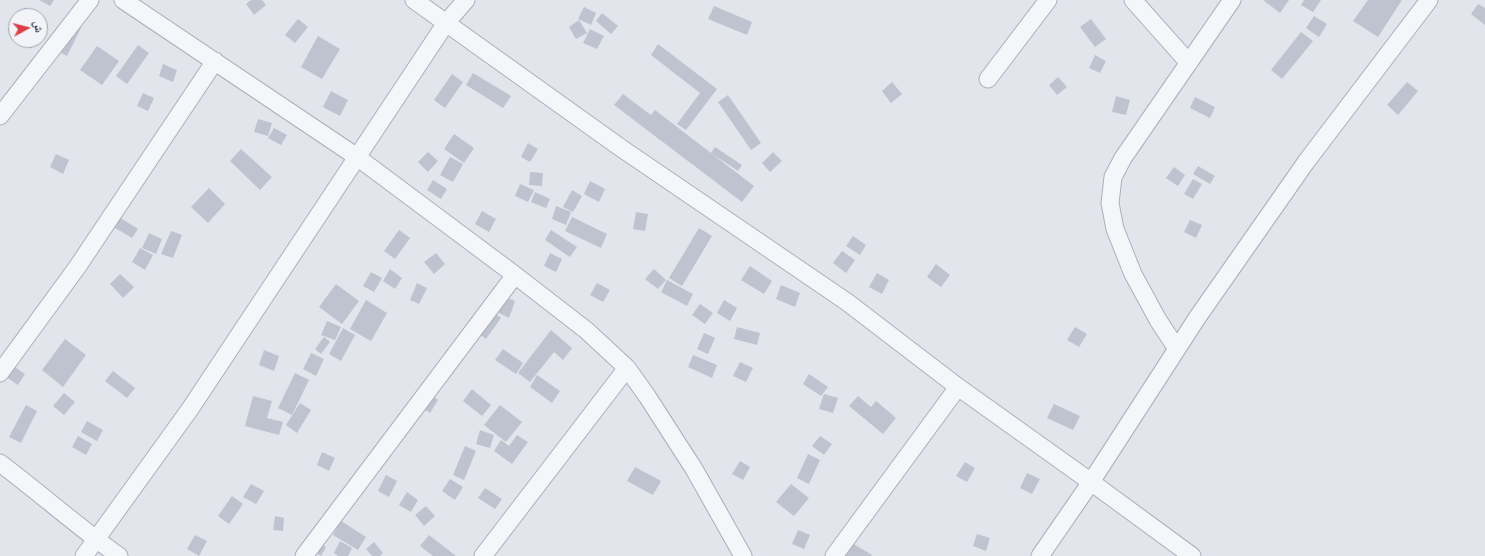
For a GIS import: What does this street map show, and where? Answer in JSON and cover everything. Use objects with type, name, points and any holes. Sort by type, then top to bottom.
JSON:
[{"type":"street","points":[[3,106],[90,0]]},
{"type":"street","points":[[123,0],[357,156],[586,330],[627,368],[647,396],[694,469],[743,556]]},
{"type":"street","points":[[414,0],[621,148],[847,302],[958,387],[1192,556]]},
{"type":"street","points":[[84,556],[190,409],[446,23],[466,0]]},
{"type":"street","points":[[988,79],[1048,0]]},
{"type":"street","points":[[1133,0],[1189,63]]},
{"type":"street","points":[[1177,349],[1158,320],[1133,274],[1115,229],[1110,203],[1113,177],[1123,158],[1232,0]]},
{"type":"street","points":[[1040,556],[1091,482],[1197,318],[1306,162],[1429,0]]},
{"type":"street","points":[[0,373],[78,266],[215,61]]},
{"type":"street","points":[[304,556],[515,275]]},
{"type":"street","points":[[483,556],[627,368]]},
{"type":"street","points":[[834,556],[958,387]]},
{"type":"street","points":[[0,463],[96,540],[119,556]]},
{"type":"building","points":[[39,0],[54,0],[50,6]]},
{"type":"building","points":[[251,0],[262,0],[266,5],[254,15],[246,4]]},
{"type":"building","points":[[1263,0],[1289,0],[1280,13]]},
{"type":"building","points":[[1304,0],[1321,0],[1313,12],[1301,5]]},
{"type":"building","points":[[1368,0],[1402,0],[1378,37],[1353,21]]},
{"type":"building","points":[[1478,4],[1485,8],[1485,25],[1471,14]]},
{"type":"building","points":[[714,6],[752,22],[747,35],[708,19]]},
{"type":"building","points":[[584,7],[596,13],[591,25],[578,19]]},
{"type":"building","points":[[602,13],[618,26],[611,34],[596,21]]},
{"type":"building","points":[[1314,16],[1327,24],[1319,37],[1306,28]]},
{"type":"building","points":[[298,19],[308,27],[295,43],[285,35]]},
{"type":"building","points":[[1091,19],[1106,39],[1095,47],[1080,27]]},
{"type":"building","points":[[579,20],[587,33],[576,39],[569,27]]},
{"type":"building","points":[[68,21],[81,28],[67,56],[54,49]]},
{"type":"building","points":[[590,29],[604,36],[597,49],[583,43]]},
{"type":"building","points":[[1301,32],[1313,41],[1282,79],[1271,70]]},
{"type":"building","points":[[318,36],[340,49],[322,79],[301,67]]},
{"type":"building","points":[[658,44],[717,89],[686,130],[677,124],[700,93],[651,55]]},
{"type":"building","points":[[138,45],[149,53],[127,84],[116,76]]},
{"type":"building","points":[[97,46],[119,61],[102,85],[80,70]]},
{"type":"building","points":[[1095,55],[1106,61],[1100,73],[1089,68]]},
{"type":"building","points":[[163,64],[177,70],[173,82],[159,76]]},
{"type":"building","points":[[473,73],[511,96],[503,108],[466,85]]},
{"type":"building","points":[[452,74],[463,82],[445,108],[434,100]]},
{"type":"building","points":[[1058,77],[1067,87],[1057,95],[1049,85]]},
{"type":"building","points":[[892,82],[902,94],[891,103],[882,91]]},
{"type":"building","points":[[1407,82],[1418,91],[1398,115],[1387,105]]},
{"type":"building","points":[[331,91],[348,100],[340,116],[323,107]]},
{"type":"building","points":[[143,93],[154,98],[148,111],[137,106]]},
{"type":"building","points":[[623,94],[651,115],[655,110],[754,186],[742,202],[614,105]]},
{"type":"building","points":[[728,95],[761,143],[751,150],[718,102]]},
{"type":"building","points":[[1116,96],[1130,100],[1126,115],[1112,112]]},
{"type":"building","points":[[1195,97],[1215,107],[1210,118],[1190,108]]},
{"type":"building","points":[[258,119],[272,123],[268,136],[254,132]]},
{"type":"building","points":[[274,128],[287,135],[281,145],[268,138]]},
{"type":"building","points":[[454,134],[474,148],[464,163],[444,149]]},
{"type":"building","points":[[528,143],[538,149],[530,162],[521,157]]},
{"type":"building","points":[[715,147],[742,165],[738,171],[711,153]]},
{"type":"building","points":[[241,149],[272,177],[260,190],[230,161]]},
{"type":"building","points":[[428,152],[438,161],[428,172],[418,162]]},
{"type":"building","points":[[773,152],[782,161],[770,172],[762,163]]},
{"type":"building","points":[[56,154],[69,160],[63,174],[50,167]]},
{"type":"building","points":[[450,157],[463,164],[453,182],[440,175]]},
{"type":"building","points":[[1198,166],[1215,176],[1210,184],[1193,174]]},
{"type":"building","points":[[1174,167],[1185,175],[1178,186],[1166,178]]},
{"type":"building","points":[[530,172],[543,173],[542,186],[529,185]]},
{"type":"building","points":[[1193,179],[1202,184],[1193,199],[1184,194]]},
{"type":"building","points":[[433,180],[447,189],[441,199],[427,190]]},
{"type":"building","points":[[590,181],[605,189],[599,202],[584,194]]},
{"type":"building","points":[[520,184],[534,190],[528,202],[515,196]]},
{"type":"building","points":[[209,188],[225,204],[208,223],[191,207]]},
{"type":"building","points":[[572,190],[582,196],[573,212],[563,207]]},
{"type":"building","points":[[535,192],[550,199],[546,208],[531,202]]},
{"type":"building","points":[[556,206],[571,212],[566,225],[552,219]]},
{"type":"building","points":[[482,211],[496,219],[489,232],[475,224]]},
{"type":"building","points":[[636,212],[648,214],[645,231],[633,229]]},
{"type":"building","points":[[116,215],[138,229],[132,238],[110,225]]},
{"type":"building","points":[[572,217],[607,234],[601,248],[565,231]]},
{"type":"building","points":[[1190,220],[1202,225],[1196,238],[1184,232]]},
{"type":"building","points":[[699,228],[712,236],[682,286],[669,278]]},
{"type":"building","points":[[399,230],[410,238],[395,259],[384,251]]},
{"type":"building","points":[[551,230],[577,247],[570,257],[545,240]]},
{"type":"building","points":[[171,231],[182,235],[173,258],[161,254]]},
{"type":"building","points":[[149,233],[162,239],[156,254],[142,248]]},
{"type":"building","points":[[853,236],[866,245],[860,255],[846,246]]},
{"type":"building","points":[[140,248],[153,255],[145,270],[132,262]]},
{"type":"building","points":[[842,251],[855,260],[846,273],[833,263]]},
{"type":"building","points":[[436,253],[445,264],[434,274],[424,262]]},
{"type":"building","points":[[550,253],[562,259],[556,272],[544,266]]},
{"type":"building","points":[[936,264],[950,275],[941,287],[927,277]]},
{"type":"building","points":[[750,266],[772,281],[764,294],[741,280]]},
{"type":"building","points":[[390,269],[402,278],[395,289],[383,281]]},
{"type":"building","points":[[654,269],[666,280],[658,289],[645,279]]},
{"type":"building","points":[[371,272],[382,278],[374,292],[363,286]]},
{"type":"building","points":[[877,273],[889,280],[882,294],[869,287]]},
{"type":"building","points":[[120,274],[134,287],[123,298],[110,284]]},
{"type":"building","points":[[667,280],[693,294],[687,306],[661,292]]},
{"type":"building","points":[[417,283],[427,288],[419,304],[410,300]]},
{"type":"building","points":[[597,283],[610,290],[603,302],[590,295]]},
{"type":"building","points":[[336,284],[359,301],[342,324],[319,307]]},
{"type":"building","points":[[781,285],[800,293],[795,307],[776,299]]},
{"type":"building","points":[[505,297],[515,301],[509,318],[499,313]]},
{"type":"building","points":[[366,300],[387,313],[371,341],[350,329]]},
{"type":"building","points":[[724,300],[737,308],[730,321],[717,313]]},
{"type":"building","points":[[700,304],[713,313],[705,324],[692,315]]},
{"type":"building","points":[[490,310],[501,318],[486,339],[475,331]]},
{"type":"building","points":[[327,321],[341,327],[335,340],[321,335]]},
{"type":"building","points":[[737,327],[760,333],[757,345],[734,339]]},
{"type":"building","points":[[1075,327],[1087,334],[1079,347],[1067,340]]},
{"type":"building","points":[[343,328],[355,335],[341,361],[329,354]]},
{"type":"building","points":[[551,330],[572,348],[563,360],[554,352],[530,382],[518,373]]},
{"type":"building","points":[[704,333],[715,338],[708,354],[697,349]]},
{"type":"building","points":[[324,337],[330,342],[321,354],[315,349]]},
{"type":"building","points":[[65,339],[86,355],[63,387],[42,370]]},
{"type":"building","points":[[503,349],[523,363],[516,374],[495,360]]},
{"type":"building","points":[[264,350],[279,356],[274,371],[259,365]]},
{"type":"building","points":[[311,353],[324,359],[316,376],[303,369]]},
{"type":"building","points":[[693,355],[717,365],[712,378],[688,367]]},
{"type":"building","points":[[740,362],[753,368],[746,382],[733,376]]},
{"type":"building","points":[[11,364],[25,374],[18,385],[3,375]]},
{"type":"building","points":[[113,371],[135,388],[127,398],[105,381]]},
{"type":"building","points":[[295,373],[309,380],[292,415],[278,408]]},
{"type":"building","points":[[809,374],[828,387],[821,396],[803,384]]},
{"type":"building","points":[[537,375],[560,391],[552,403],[530,387]]},
{"type":"building","points":[[472,389],[491,405],[482,416],[463,401]]},
{"type":"building","points":[[427,392],[438,400],[430,413],[418,405]]},
{"type":"building","points":[[64,393],[75,402],[64,415],[53,406]]},
{"type":"building","points":[[824,394],[838,398],[833,413],[819,409]]},
{"type":"building","points":[[253,396],[272,401],[267,418],[283,422],[279,435],[245,426]]},
{"type":"building","points":[[858,396],[871,407],[876,401],[896,418],[883,434],[849,406]]},
{"type":"building","points":[[300,403],[311,410],[297,433],[286,425]]},
{"type":"building","points":[[1054,404],[1080,416],[1073,430],[1047,418]]},
{"type":"building","points":[[26,405],[37,411],[21,443],[9,437]]},
{"type":"building","points":[[500,405],[522,422],[506,442],[484,425]]},
{"type":"building","points":[[87,421],[103,430],[97,441],[81,432]]},
{"type":"building","points":[[480,430],[494,435],[490,448],[476,444]]},
{"type":"building","points":[[517,435],[528,442],[512,464],[494,451],[501,440],[509,446]]},
{"type":"building","points":[[78,436],[92,444],[86,455],[72,447]]},
{"type":"building","points":[[820,436],[832,444],[824,455],[812,446]]},
{"type":"building","points":[[465,446],[476,451],[464,480],[453,475]]},
{"type":"building","points":[[322,452],[335,458],[329,471],[317,465]]},
{"type":"building","points":[[808,454],[820,460],[809,484],[797,478]]},
{"type":"building","points":[[740,461],[750,467],[743,480],[732,474]]},
{"type":"building","points":[[965,462],[975,468],[967,482],[956,476]]},
{"type":"building","points":[[635,467],[661,481],[653,495],[627,481]]},
{"type":"building","points":[[1027,473],[1040,479],[1032,494],[1020,488]]},
{"type":"building","points":[[386,475],[397,481],[389,497],[378,491]]},
{"type":"building","points":[[450,479],[463,487],[455,500],[442,491]]},
{"type":"building","points":[[251,484],[264,491],[256,504],[243,497]]},
{"type":"building","points":[[791,484],[809,498],[794,516],[776,502]]},
{"type":"building","points":[[485,488],[502,499],[495,509],[478,498]]},
{"type":"building","points":[[407,492],[418,500],[411,512],[399,505]]},
{"type":"building","points":[[232,496],[243,504],[229,524],[218,516]]},
{"type":"building","points":[[426,506],[435,516],[424,526],[415,515]]},
{"type":"building","points":[[275,516],[284,518],[283,531],[273,530]]},
{"type":"building","points":[[341,521],[366,537],[358,550],[333,535]]},
{"type":"building","points":[[798,530],[810,535],[804,549],[792,544]]},
{"type":"building","points":[[977,534],[990,538],[986,551],[973,546]]},
{"type":"building","points":[[195,535],[207,541],[199,556],[187,549]]},
{"type":"building","points":[[429,535],[456,556],[433,556],[420,546]]},
{"type":"building","points":[[310,538],[326,547],[321,556],[305,546]]},
{"type":"building","points":[[340,541],[352,548],[348,556],[338,556],[334,553]]},
{"type":"building","points":[[374,542],[383,553],[380,556],[372,556],[366,549]]},
{"type":"building","points":[[852,543],[872,555],[844,556]]}]
